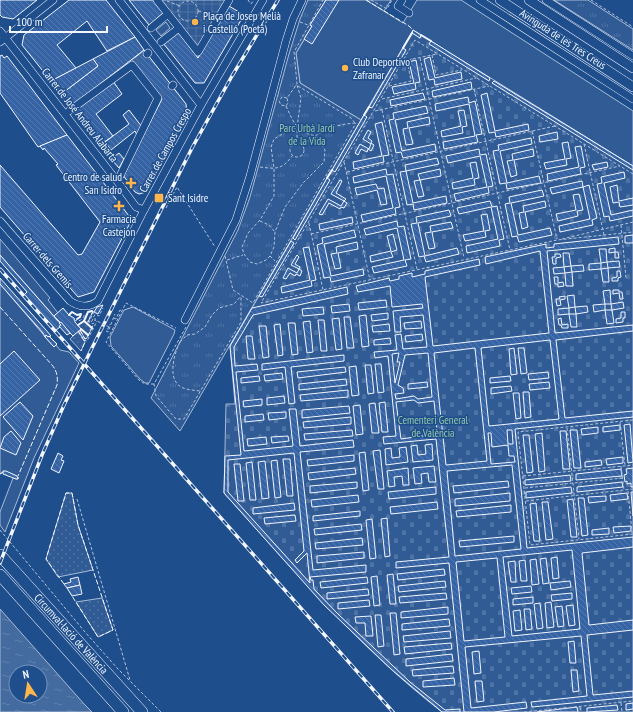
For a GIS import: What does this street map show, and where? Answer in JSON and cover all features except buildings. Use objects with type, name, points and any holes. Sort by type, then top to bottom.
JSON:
[{"type":"highway","name":"Circumval·lació de València","points":[[0,555],[142,712]]},
{"type":"highway","name":"Circumval·lació de València","points":[[0,575],[123,712]]},
{"type":"main road","name":"Avinguda de les Tres Creus","points":[[500,0],[633,87]]},
{"type":"main road","name":"Avinguda de les Tres Creus","points":[[529,0],[633,68]]},
{"type":"street","points":[[3,40],[53,0]]},
{"type":"street","points":[[119,0],[201,105]]},
{"type":"street","points":[[157,0],[198,52],[229,0]]},
{"type":"street","points":[[185,320],[236,220],[250,176],[286,41],[293,19],[302,0]]},
{"type":"street","points":[[402,0],[398,6],[409,13]]},
{"type":"street","name":"Avinguda de les Tres Creus","points":[[480,0],[633,99]]},
{"type":"street","points":[[546,0],[633,56]]},
{"type":"street","name":"Carrer de Campos Crespo","points":[[85,309],[99,299],[144,210],[201,105],[262,1]]},
{"type":"street","points":[[150,28],[168,14]]},
{"type":"street","points":[[161,42],[179,28]]},
{"type":"street","name":"Carrer de José Andreu Alabarta","points":[[0,31],[3,40],[117,181],[136,207],[144,210]]},
{"type":"street","points":[[69,111],[133,64],[159,97],[120,176]]},
{"type":"street","name":"Carrer dels Gremis","points":[[0,221],[67,298],[85,309]]},
{"type":"path","points":[[164,0],[180,6]]},
{"type":"path","points":[[248,0],[251,4],[254,0]]},
{"type":"path","points":[[297,128],[291,129],[274,139],[271,147],[274,168],[274,196],[260,220],[248,233],[242,247],[244,254],[250,262],[257,264],[266,260],[270,256],[274,247],[275,232],[285,207],[303,183],[324,162],[325,150],[316,136],[306,134],[297,128],[286,106],[288,103],[287,98],[297,84],[294,52],[323,0]]},
{"type":"path","points":[[371,0],[387,9],[392,0]]},
{"type":"path","points":[[591,0],[633,27]]},
{"type":"path","points":[[187,1],[195,3],[198,11],[196,17],[192,20],[185,20],[180,16],[180,6],[183,3],[187,1]]},
{"type":"path","points":[[198,11],[221,13]]},
{"type":"path","points":[[297,21],[308,26]]},
{"type":"path","points":[[633,174],[415,40],[261,303],[557,240],[633,222]]},
{"type":"path","points":[[403,61],[438,54]]},
{"type":"path","points":[[432,55],[436,75],[463,70]]},
{"type":"path","points":[[420,58],[464,260]]},
{"type":"path","points":[[388,86],[412,81],[407,60]]},
{"type":"path","points":[[381,99],[477,78]]},
{"type":"path","points":[[297,143],[297,128],[301,98],[297,85],[351,118],[356,123]]},
{"type":"path","points":[[374,111],[489,86]]},
{"type":"path","points":[[474,89],[510,250]]},
{"type":"path","points":[[286,106],[281,105],[279,101],[282,97],[287,98]]},
{"type":"path","points":[[382,110],[417,270]]},
{"type":"path","points":[[303,146],[316,136],[332,127],[356,123]]},
{"type":"path","points":[[244,254],[226,260],[233,290],[253,303],[356,123]]},
{"type":"path","points":[[346,172],[555,126]]},
{"type":"path","points":[[532,131],[557,240]]},
{"type":"path","points":[[297,143],[303,146]]},
{"type":"path","points":[[292,156],[290,147],[297,143]]},
{"type":"path","points":[[584,143],[604,235]]},
{"type":"path","points":[[292,156],[296,157],[303,154],[303,146]]},
{"type":"path","points":[[256,167],[274,168],[285,165],[292,156]]},
{"type":"path","points":[[344,162],[370,280]]},
{"type":"path","points":[[311,234],[621,166]]},
{"type":"path","points":[[166,208],[177,187],[217,251]]},
{"type":"path","points":[[156,204],[163,192]]},
{"type":"path","points":[[260,220],[269,225],[275,232]]},
{"type":"path","points":[[308,223],[323,290]]},
{"type":"path","points":[[621,225],[626,278]]},
{"type":"path","points":[[557,240],[633,232]]},
{"type":"path","points":[[270,256],[276,261]]},
{"type":"path","points":[[241,296],[241,322],[201,391],[181,387],[174,380],[173,364],[179,341],[187,335],[195,334],[205,328],[212,315],[219,308],[234,304],[241,296]]},
{"type":"path","points":[[154,384],[145,384],[139,380],[106,342],[126,303],[176,328]]},
{"type":"path","points":[[93,308],[87,323],[95,313]]},
{"type":"path","points":[[95,313],[99,316],[103,308]]},
{"type":"path","points":[[74,320],[78,321],[83,318],[85,309]]},
{"type":"path","points":[[114,318],[116,319],[120,310],[122,311]]},
{"type":"path","points":[[95,313],[95,319],[93,324],[91,323],[95,313]]},
{"type":"path","points":[[112,323],[106,331],[108,332],[113,323],[116,314]]},
{"type":"path","points":[[95,319],[109,327]]},
{"type":"path","points":[[79,330],[86,341],[97,321]]},
{"type":"path","points":[[628,490],[633,534],[530,544],[518,432],[633,420]]},
{"type":"path","points":[[620,422],[625,466]]},
{"type":"path","points":[[567,427],[579,539]]},
{"type":"path","points":[[523,476],[633,465]]},
{"type":"path","points":[[621,466],[624,490]]},
{"type":"path","points":[[524,488],[623,478]]},
{"type":"path","points":[[525,501],[633,490]]},
{"type":"path","points":[[76,499],[130,681]]},
{"type":"path","points":[[0,530],[84,632],[161,712]]},
{"type":"path","points":[[524,712],[633,701]]},
{"type":"path","points":[[621,702],[622,712]]},
{"type":"path","points":[[580,706],[581,712]]},
{"type":"shaded area","name":"Plaça de Josep Melià i Castelló (Poeta)","points":[[153,0],[231,0],[198,58]]},
{"type":"shaded area","points":[[326,0],[366,0],[403,23],[417,0],[461,0],[633,111],[633,166],[494,81],[403,48],[361,120],[300,83],[296,53],[312,27],[310,25]]},
{"type":"shaded area","points":[[0,239],[50,298],[48,300],[58,313],[54,316],[0,255]]},
{"type":"shaded area","points":[[0,284],[54,347],[56,345],[60,350],[69,352],[79,363],[34,458],[5,532],[0,525],[0,512],[13,478],[19,478],[3,472],[0,474]]},
{"type":"shaded area","points":[[133,307],[175,330],[149,383],[145,383],[140,379],[111,346],[110,337],[124,310]]},
{"type":"green space","name":"Parc Urbà Jardí de la Vida","points":[[308,0],[326,0],[310,25],[312,26],[296,53],[300,83],[361,120],[180,431],[151,398],[238,230],[250,197],[289,54],[300,19]]},
{"type":"green space","points":[[366,0],[391,0],[384,11]]},
{"type":"green space","points":[[554,0],[588,0],[633,29],[633,50]]},
{"type":"green space","points":[[166,22],[170,28],[161,36],[156,30]]},
{"type":"green space","name":"Cementeri General de València","points":[[413,30],[633,166],[633,712],[442,712],[412,688],[355,635],[224,493],[226,404],[235,404],[230,346]]},
{"type":"green space","points":[[84,321],[92,328],[85,339],[78,325]]},
{"type":"green space","points":[[78,331],[85,342],[81,351],[70,339]]},
{"type":"green space","points":[[66,493],[72,493],[78,525],[93,570],[58,577],[46,559]]},
{"type":"green space","points":[[102,598],[113,630],[98,637],[76,602]]},
{"type":"water","points":[[0,609],[85,705],[92,712],[0,712]]},
{"type":"tunnel","points":[[134,63],[147,54]]},
{"type":"tunnel","points":[[160,96],[172,86]]},
{"type":"railway","points":[[0,563],[42,455],[64,405],[92,348],[192,148],[232,76],[278,0]]},
{"type":"railway","points":[[0,269],[393,712]]},
{"type":"fence","points":[[366,0],[409,26],[413,30]]},
{"type":"fence","points":[[0,307],[52,365],[57,377],[57,385],[18,476]]},
{"type":"fence","points":[[88,322],[94,309]]},
{"type":"fence","points":[[80,330],[85,339],[87,338],[93,325]]},
{"type":"fence","points":[[78,331],[85,342],[81,351]]},
{"type":"fence","points":[[64,584],[46,559],[66,493],[72,493],[78,525],[113,630],[98,637],[72,596]]},
{"type":"wall","points":[[403,48],[412,33]]},
{"type":"wall","points":[[421,35],[431,41]]},
{"type":"wall","points":[[364,115],[369,107]]},
{"type":"wall","points":[[327,178],[332,170]]},
{"type":"wall","points":[[78,325],[84,321],[88,312],[92,311]]},
{"type":"wall","points":[[69,315],[72,312],[77,315],[81,314],[77,319]]},
{"type":"wall","points":[[84,321],[92,328]]},
{"type":"wall","points":[[81,329],[88,335]]},
{"type":"place","name":"Plaça de Josep Melià i Castelló (Poeta)","points":[[195,22]]},
{"type":"place","name":"Club Deportivo Zafranar","points":[[345,68]]},
{"type":"place","name":"Centro de salud San Isidro","points":[[131,183]]},
{"type":"place","name":"Sant Isidre","points":[[159,198]]},
{"type":"place","name":"Farmacia Castejon","points":[[119,206]]}]
